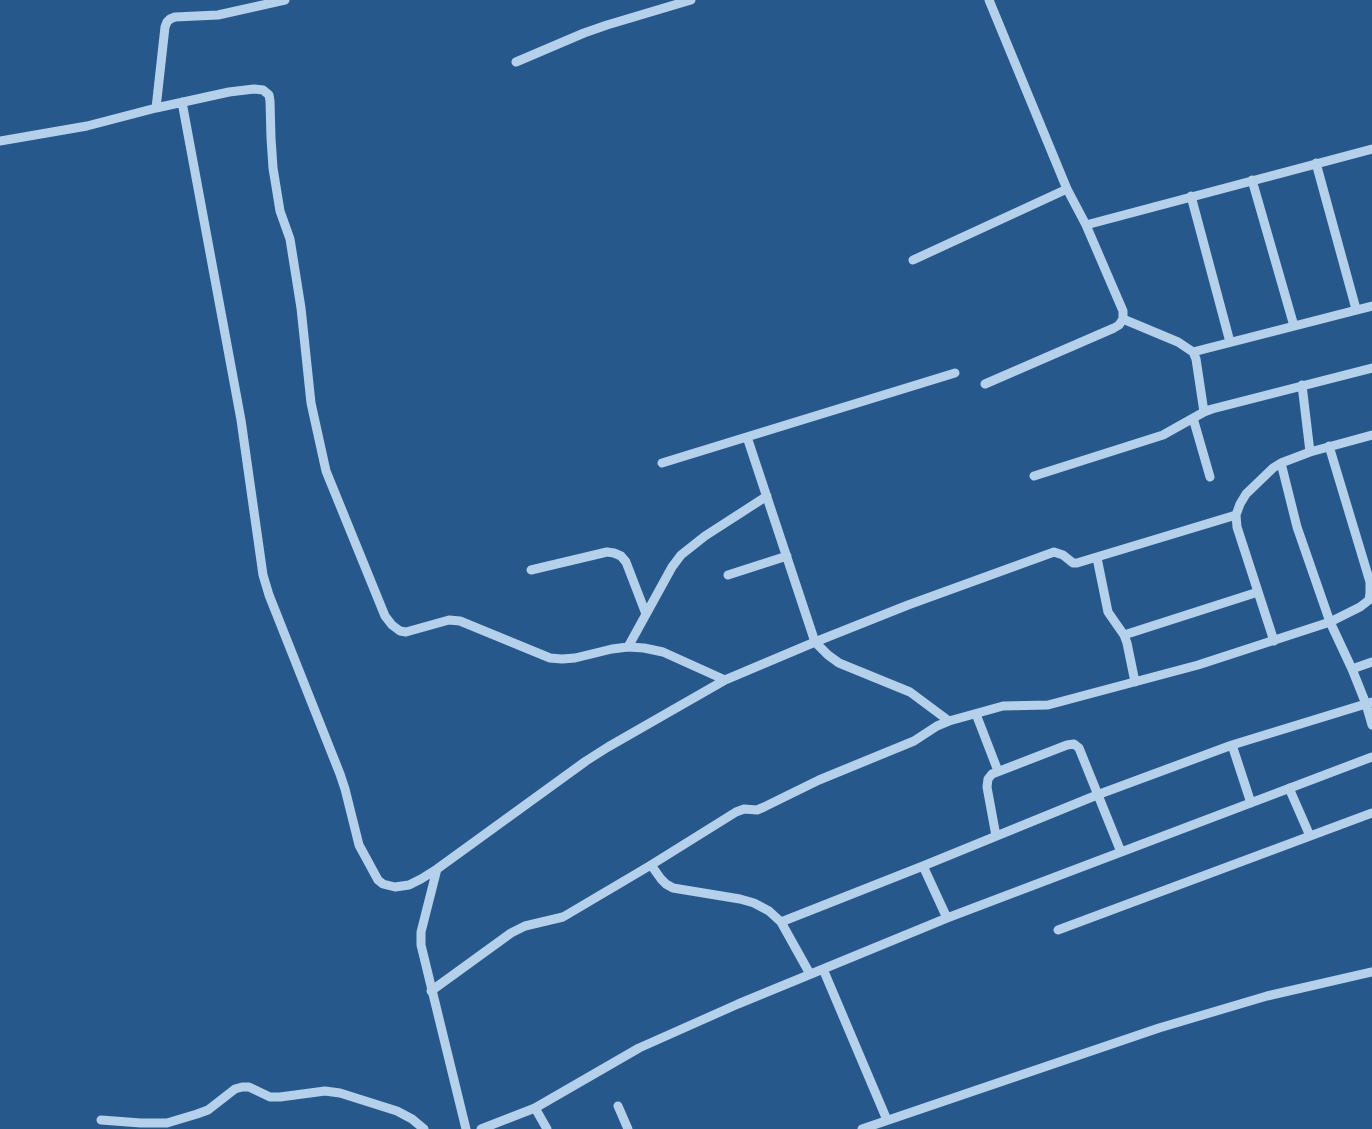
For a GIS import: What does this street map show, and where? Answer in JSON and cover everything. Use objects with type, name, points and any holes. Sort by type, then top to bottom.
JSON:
[{"type":"street","points":[[156,108],[165,27],[170,19],[218,14],[286,0]]},
{"type":"street","points":[[516,62],[634,16],[691,0]]},
{"type":"street","points":[[985,384],[1114,328],[1123,319],[1123,311],[1086,225],[1067,189],[989,0]]},
{"type":"street","points":[[0,141],[87,126],[229,92],[254,89],[263,90],[268,94],[270,101],[273,168],[280,210],[290,239],[301,308],[311,403],[326,471],[385,616],[392,625],[406,632],[448,620],[460,621],[550,658],[562,659],[628,647],[644,648],[663,652],[725,680]]},
{"type":"street","points":[[182,102],[241,420],[263,575],[269,595],[340,774],[359,845],[378,880],[383,884],[395,887],[409,885],[420,880],[586,761],[725,680],[815,642],[1054,552],[1063,555],[1073,563],[1077,563],[1236,515]]},
{"type":"street","points":[[1086,225],[1372,148]]},
{"type":"street","points":[[1316,163],[1356,309]]},
{"type":"street","points":[[1252,180],[1294,326]]},
{"type":"street","points":[[913,260],[1067,189]]},
{"type":"street","points":[[1191,196],[1230,342]]},
{"type":"street","points":[[1193,352],[1372,306]]},
{"type":"street","points":[[1123,319],[1178,342],[1193,352],[1196,359],[1204,412]]},
{"type":"street","points":[[1034,476],[1163,435],[1204,412],[1372,368]]},
{"type":"street","points":[[662,463],[955,373]]},
{"type":"street","points":[[1302,385],[1310,452]]},
{"type":"street","points":[[1193,418],[1210,477]]},
{"type":"street","points":[[1274,641],[1238,527],[1236,515],[1240,504],[1246,494],[1281,462],[1329,446],[1372,435]]},
{"type":"street","points":[[747,437],[815,642],[839,663],[910,692],[950,721]]},
{"type":"street","points":[[431,991],[511,933],[525,926],[563,917],[736,812],[744,809],[757,810],[819,780],[914,741],[937,726],[1003,706],[1038,706],[1048,704],[1198,665],[1330,622],[1370,601],[1370,582],[1329,446]]},
{"type":"street","points":[[1281,462],[1297,527],[1330,622],[1369,703],[1372,725]]},
{"type":"street","points":[[628,647],[672,567],[681,555],[705,536],[767,496]]},
{"type":"street","points":[[531,570],[606,552],[614,553],[621,556],[626,562],[646,614]]},
{"type":"street","points":[[728,575],[787,556]]},
{"type":"street","points":[[1097,558],[1108,612],[1124,635],[1135,682]]},
{"type":"street","points":[[1124,635],[1258,592]]},
{"type":"street","points":[[1352,669],[1372,662]]},
{"type":"street","points":[[781,922],[1098,795],[1232,746],[1369,703]]},
{"type":"street","points":[[976,714],[998,771]]},
{"type":"street","points":[[996,836],[987,787],[988,779],[992,774],[1074,744],[1079,748],[1121,852]]},
{"type":"street","points":[[1232,746],[1251,803]]},
{"type":"street","points":[[481,1129],[535,1108],[639,1048],[738,1004],[947,918],[1372,756]]},
{"type":"street","points":[[1290,788],[1310,836]]},
{"type":"street","points":[[1058,930],[1372,813]]},
{"type":"street","points":[[651,865],[661,879],[673,888],[740,899],[754,903],[769,911],[781,922],[810,974]]},
{"type":"street","points":[[923,866],[947,918]]},
{"type":"street","points":[[437,869],[421,932],[421,945],[466,1129]]},
{"type":"street","points":[[823,969],[887,1120]]},
{"type":"street","points":[[862,1129],[1159,1028],[1267,996],[1372,972]]},
{"type":"street","points":[[101,1120],[166,1123],[208,1110],[235,1089],[242,1087],[270,1096],[280,1097],[325,1091],[340,1093],[397,1111],[412,1119],[424,1129]]},
{"type":"street","points":[[618,1106],[628,1129]]},
{"type":"street","points":[[535,1108],[547,1129]]}]
